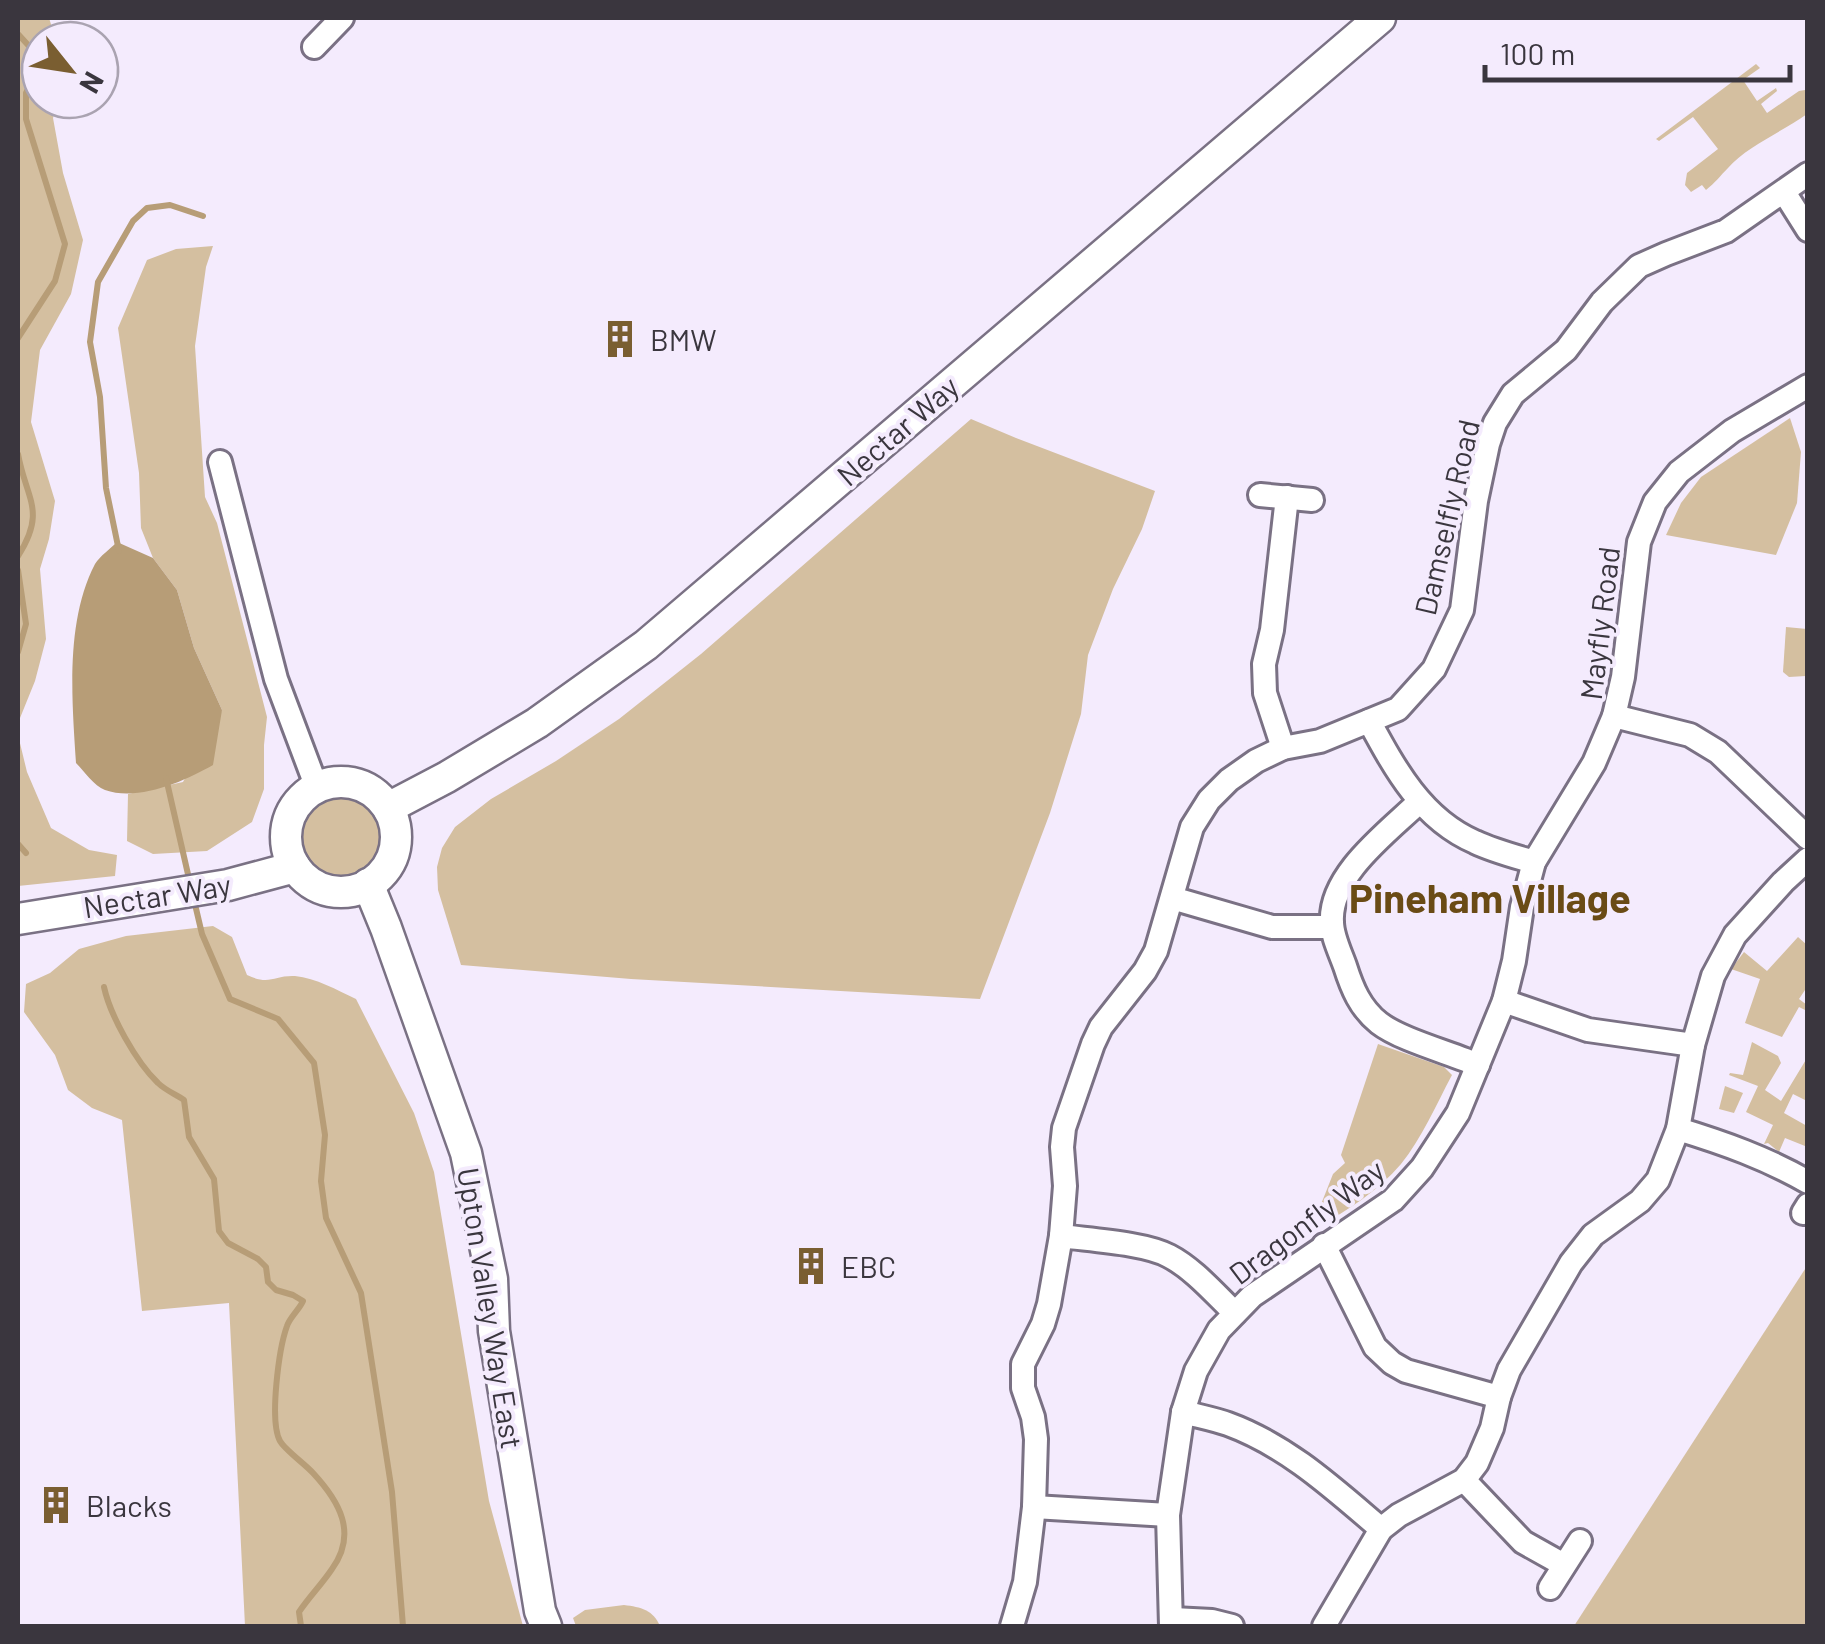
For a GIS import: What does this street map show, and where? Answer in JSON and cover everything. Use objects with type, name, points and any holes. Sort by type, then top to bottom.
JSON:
[{"type":"street","points":[[314,47],[342,18]]},
{"type":"street","name":"Nectar Way","points":[[388,808],[538,723],[646,644],[1380,18]]},
{"type":"street","name":"Damselfly Road","points":[[1012,1626],[1025,1582],[1034,1507],[1036,1439],[1024,1388],[1023,1364],[1050,1304],[1065,1186],[1064,1128],[1093,1044],[1150,961],[1192,827],[1209,800],[1256,760],[1282,748],[1320,741],[1398,708],[1434,668],[1462,610],[1476,500],[1488,444],[1513,394],[1566,350],[1602,302],[1639,266],[1726,231],[1808,174]]},
{"type":"street","points":[[1784,192],[1808,230]]},
{"type":"street","name":"Mayfly Road","points":[[1808,386],[1732,430],[1678,472],[1656,502],[1638,542],[1623,677],[1614,716],[1690,735],[1718,752],[1808,838]]},
{"type":"street","points":[[220,462],[276,678],[316,788]]},
{"type":"street","points":[[1260,494],[1312,500]]},
{"type":"street","points":[[1282,748],[1265,693],[1264,664],[1272,630],[1287,497]]},
{"type":"street","name":"Dragonfly Way","points":[[1172,1623],[1168,1514],[1184,1412],[1196,1371],[1220,1330],[1252,1296],[1392,1200],[1422,1168],[1458,1113],[1504,1001],[1534,862],[1594,763],[1614,716]]},
{"type":"street","points":[[1369,720],[1419,802],[1472,841],[1534,862]]},
{"type":"street","points":[[348,782],[378,796],[388,808],[396,839],[393,854],[386,868],[359,889],[324,889],[308,880],[288,850],[286,832],[291,814],[302,798],[316,788],[348,782]]},
{"type":"street","points":[[1419,802],[1351,869],[1339,887],[1332,928],[1354,992],[1381,1025],[1478,1065]]},
{"type":"street","points":[[1324,1626],[1381,1530],[1398,1515],[1464,1480],[1477,1463],[1518,1353],[1581,1248],[1640,1201],[1658,1180],[1678,1129],[1693,1045],[1713,976],[1736,935],[1808,859]]},
{"type":"street","name":"Nectar Way","points":[[18,918],[228,885],[296,867]]},
{"type":"street","name":"Upton Valley Way East","points":[[368,884],[466,1153],[492,1279],[494,1331],[546,1626]]},
{"type":"street","points":[[1172,898],[1272,927],[1332,928]]},
{"type":"street","points":[[1504,1001],[1588,1030],[1693,1045]]},
{"type":"street","points":[[1678,1129],[1732,1145],[1808,1182]]},
{"type":"street","points":[[1061,1236],[1168,1255],[1235,1313]]},
{"type":"street","points":[[1324,1244],[1375,1347],[1392,1362],[1406,1372],[1499,1396]]},
{"type":"street","points":[[1184,1412],[1230,1424],[1286,1453],[1321,1477],[1381,1530]]},
{"type":"street","points":[[1464,1480],[1523,1542],[1564,1566]]},
{"type":"street","points":[[1034,1507],[1168,1514]]},
{"type":"street","points":[[1550,1588],[1580,1541]]},
{"type":"street","points":[[1172,1623],[1212,1621],[1232,1626]]},
{"type":"shaded area","points":[[18,18],[49,18],[20,20],[20,120],[53,120],[63,173],[83,240],[71,294],[40,350],[31,422],[55,501],[40,569],[46,639],[18,723]]},
{"type":"shaded area","points":[[1756,64],[1760,68],[1743,80],[1757,101],[1776,88],[1761,104],[1767,113],[1805,90],[1807,114],[1745,153],[1706,190],[1702,185],[1691,192],[1685,185],[1687,173],[1718,149],[1693,117],[1659,141],[1656,139]]},
{"type":"shaded area","points":[[213,246],[206,267],[195,346],[205,497],[217,523],[267,717],[264,789],[252,822],[207,851],[153,854],[127,841],[128,794],[183,782],[222,710],[194,648],[177,590],[153,558],[141,528],[139,473],[118,328],[147,260],[176,249]]},
{"type":"shaded area","points":[[1790,418],[1801,452],[1797,503],[1776,555],[1666,535],[1681,503],[1701,477]]},
{"type":"shaded area","points":[[971,419],[1155,491],[1088,655],[1081,714],[1050,813],[980,999],[461,965],[438,890],[437,867],[442,848],[455,827],[491,799],[619,719],[701,654]]},
{"type":"shaded area","points":[[117,542],[153,558],[177,590],[194,648],[222,710],[213,765],[146,792],[105,790],[76,763],[72,688],[79,611],[95,564]]},
{"type":"shaded area","points":[[1786,627],[1807,629],[1806,676],[1789,677],[1783,672]]},
{"type":"shaded area","points":[[18,735],[27,772],[51,828],[89,850],[117,855],[115,876],[18,886]]},
{"type":"shaded area","points":[[342,792],[367,799],[379,811],[386,836],[379,861],[367,873],[342,880],[317,873],[305,861],[298,836],[305,811],[317,799]]},
{"type":"shaded area","points":[[213,926],[232,937],[247,975],[267,980],[303,977],[356,999],[414,1113],[434,1172],[489,1501],[523,1626],[245,1626],[229,1303],[142,1311],[122,1120],[92,1108],[68,1090],[55,1055],[24,1012],[26,984],[50,973],[79,949],[126,936]]},
{"type":"shaded area","points":[[1798,937],[1807,945],[1807,987],[1799,999],[1807,1005],[1807,1011],[1799,1007],[1782,1037],[1745,1023],[1760,979],[1731,969],[1744,952],[1767,971]]},
{"type":"shaded area","points":[[1752,1042],[1778,1056],[1781,1063],[1765,1090],[1781,1101],[1807,1058],[1807,1101],[1793,1094],[1784,1113],[1807,1126],[1805,1146],[1785,1138],[1779,1152],[1764,1144],[1773,1125],[1746,1112],[1758,1086],[1729,1075],[1743,1075]]},
{"type":"shaded area","points":[[1378,1044],[1444,1067],[1452,1075],[1401,1164],[1373,1191],[1319,1227],[1314,1222],[1333,1174],[1345,1163],[1341,1155]]},
{"type":"shaded area","points":[[1725,1086],[1743,1093],[1734,1113],[1719,1109]]},
{"type":"shaded area","points":[[1807,1266],[1807,1626],[1574,1626]]},
{"type":"shaded area","points":[[624,1605],[646,1610],[660,1626],[576,1626],[573,1618],[585,1610]]},
{"type":"waterway","points":[[18,34],[39,57],[37,72],[26,93],[26,119],[65,244],[55,281],[18,338]]},
{"type":"waterway","points":[[119,551],[106,488],[100,397],[90,342],[98,282],[133,221],[147,208],[170,205],[203,216]]},
{"type":"waterway","points":[[18,454],[33,516],[27,541],[18,556]]},
{"type":"waterway","points":[[18,570],[26,624],[18,652]]},
{"type":"waterway","points":[[166,778],[190,883]]},
{"type":"waterway","points":[[18,844],[26,853]]},
{"type":"waterway","points":[[194,900],[202,934],[230,999],[278,1019],[314,1063],[325,1135],[321,1181],[326,1218],[361,1293],[392,1492],[403,1626]]},
{"type":"waterway","points":[[104,987],[118,1024],[141,1063],[161,1085],[184,1100],[189,1137],[214,1179],[219,1231],[228,1243],[266,1267],[268,1282],[276,1290],[303,1301],[288,1323],[281,1350],[275,1402],[277,1431],[283,1445],[331,1495],[342,1518],[344,1543],[328,1575],[299,1612],[301,1626]]},
{"type":"place","name":"BMW","points":[[620,339]]},
{"type":"place","name":"EBC","points":[[811,1266]]},
{"type":"place","name":"Blacks","points":[[56,1505]]},
{"type":"district","name":"Pineham Village","points":[[1490,897]]}]
